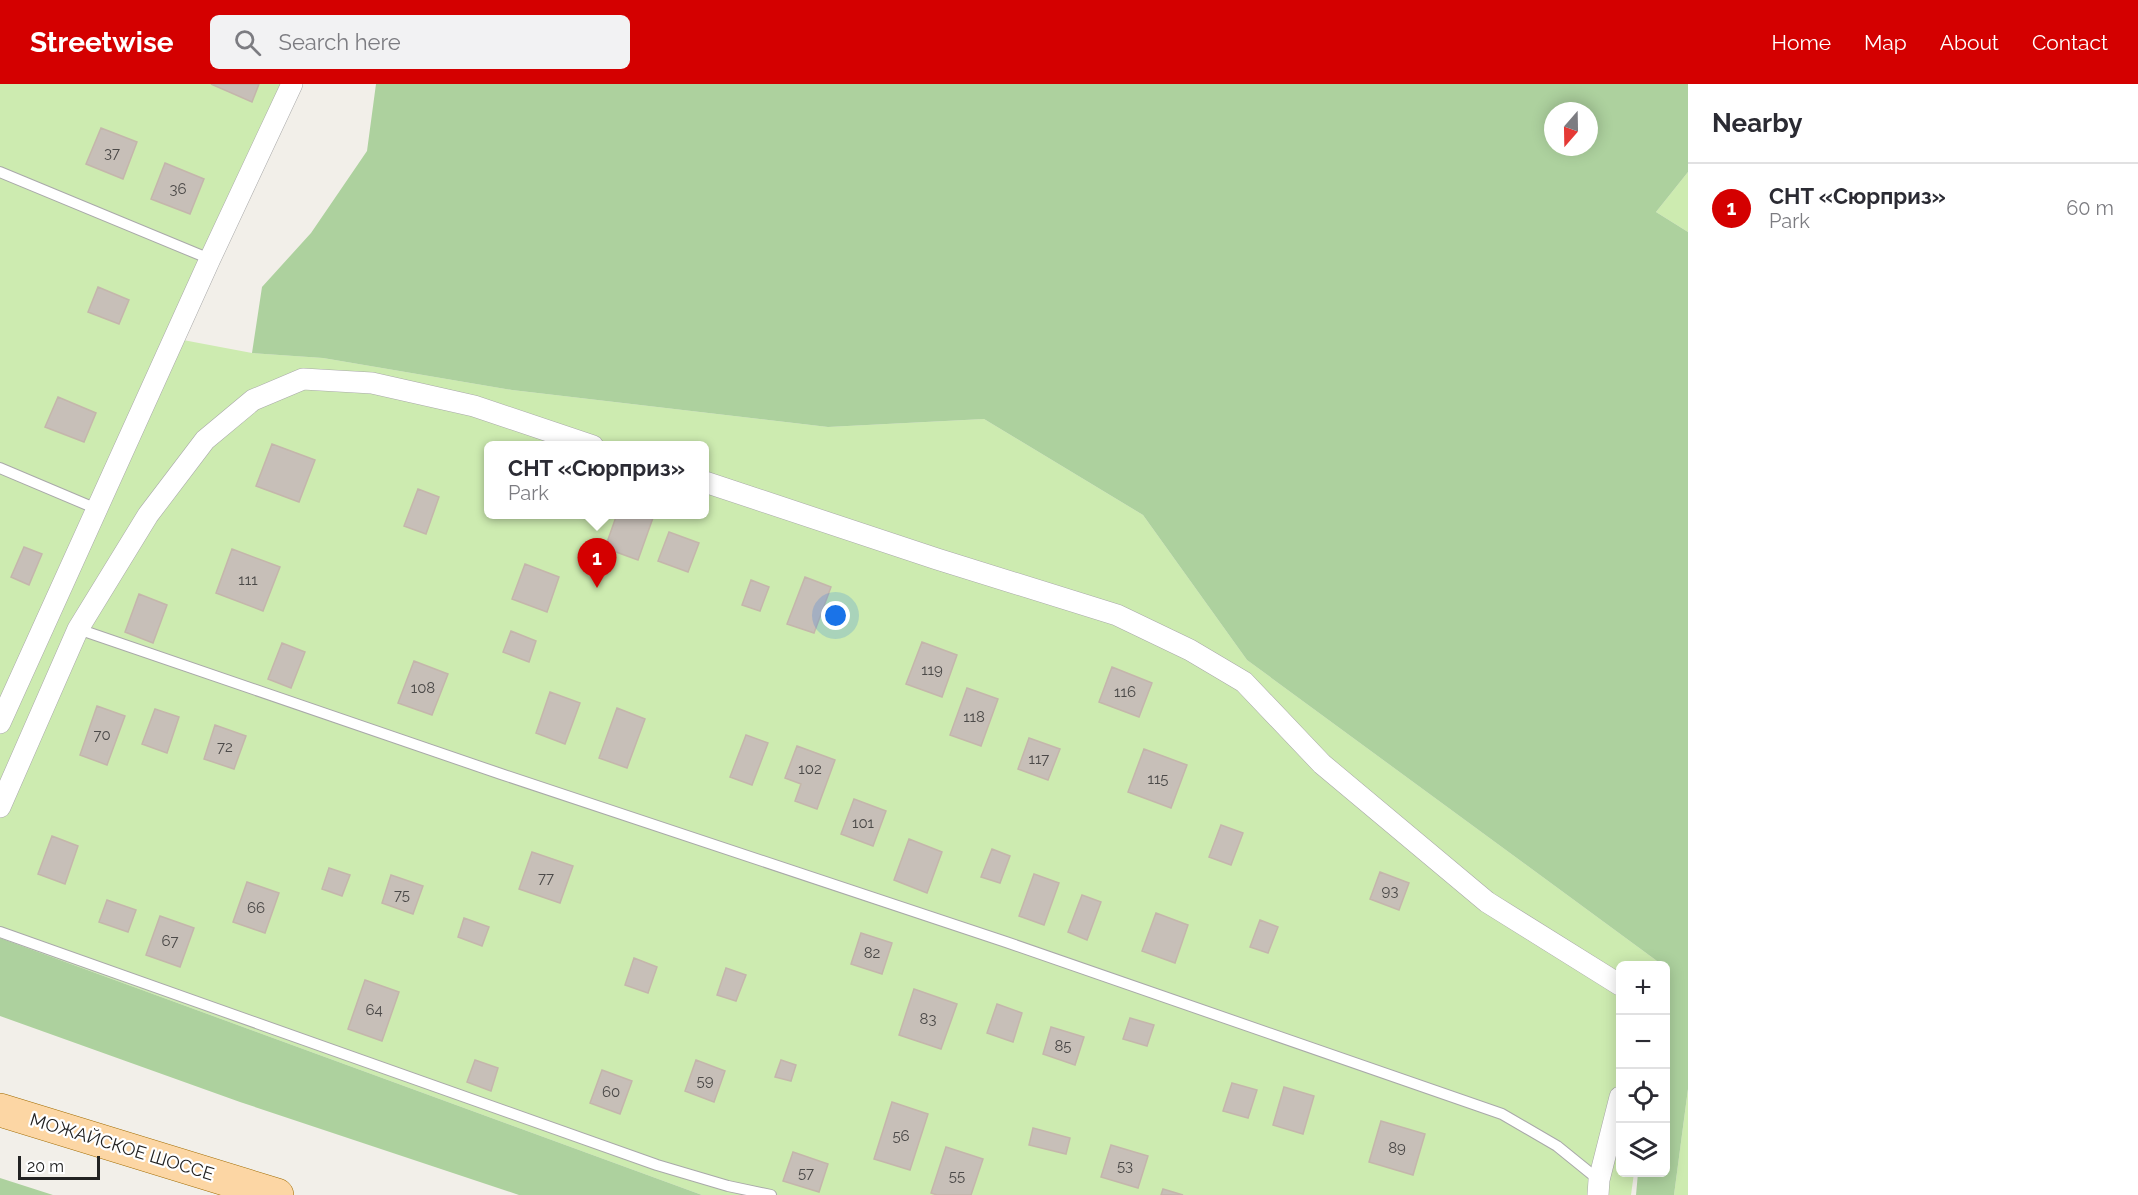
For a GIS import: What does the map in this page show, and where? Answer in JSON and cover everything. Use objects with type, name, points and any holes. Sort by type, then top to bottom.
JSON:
[{"type":"main road","name":"МОЖАЙСКОЕ ШОССЕ","points":[[0,1110],[278,1195]]},
{"type":"street","points":[[0,723],[210,259],[292,84]]},
{"type":"street","points":[[0,807],[78,628],[148,516],[205,440],[253,400],[303,379],[372,383],[474,406],[578,441]]},
{"type":"street","points":[[709,483],[937,559],[1117,615],[1190,650],[1244,682],[1322,764],[1487,902],[1616,983]]},
{"type":"street","points":[[1598,1188],[1616,1114]]},
{"type":"lane","points":[[0,172],[210,259]]},
{"type":"lane","points":[[0,468],[97,509]]},
{"type":"lane","points":[[78,628],[490,770],[1006,942],[1502,1114],[1557,1146],[1598,1188]]},
{"type":"lane","points":[[0,932],[657,1165],[729,1186],[771,1195]]},
{"type":"green space","points":[[0,84],[301,84],[183,340],[252,353],[323,358],[512,390],[828,427],[984,419],[1143,515],[1247,660],[1657,961],[1616,961],[1616,1177],[1633,1177],[1631,1195],[702,1195],[0,938]]},
{"type":"green space","points":[[376,84],[1688,84],[1688,172],[1656,212],[1688,232],[1688,1089],[1674,1195],[1636,1195],[1638,1177],[1670,1177],[1670,961],[1657,961],[1247,660],[1143,515],[984,419],[828,427],[512,390],[323,358],[252,353],[262,287],[311,233],[367,151]]},
{"type":"green space","points":[[1688,172],[1688,232],[1656,212]]},
{"type":"green space","points":[[0,938],[702,1195],[519,1195],[240,1102],[0,1016]]},
{"type":"green space","points":[[1688,1089],[1688,1195],[1674,1195]]},
{"type":"green space","points":[[0,1178],[53,1195],[0,1195]]},
{"type":"building","points":[[211,84],[259,84],[252,102]]},
{"type":"building","points":[[101,128],[137,142],[123,179],[86,164]]},
{"type":"building","points":[[165,163],[204,179],[190,214],[151,199]]},
{"type":"building","points":[[98,287],[129,300],[119,324],[88,312]]},
{"type":"building","points":[[58,397],[96,413],[84,442],[45,427]]},
{"type":"building","points":[[272,444],[315,460],[299,502],[256,486]]},
{"type":"building","points":[[418,489],[439,497],[426,534],[404,526]]},
{"type":"building","points":[[615,519],[653,519],[638,560],[605,548]]},
{"type":"building","points":[[669,532],[699,543],[688,572],[658,561]]},
{"type":"building","points":[[24,547],[42,554],[29,585],[11,577]]},
{"type":"building","points":[[232,549],[280,567],[263,611],[216,593]]},
{"type":"building","points":[[525,564],[559,577],[547,612],[512,599]]},
{"type":"building","points":[[805,577],[831,587],[814,633],[787,624]]},
{"type":"building","points":[[751,580],[769,587],[760,611],[742,605]]},
{"type":"building","points":[[139,594],[167,605],[153,643],[125,632]]},
{"type":"building","points":[[511,631],[536,641],[529,662],[503,652]]},
{"type":"building","points":[[922,642],[957,655],[942,697],[906,684]]},
{"type":"building","points":[[282,643],[305,652],[291,688],[268,679]]},
{"type":"building","points":[[414,661],[448,674],[432,715],[398,703]]},
{"type":"building","points":[[1112,667],[1152,683],[1139,717],[1099,702]]},
{"type":"building","points":[[967,688],[998,699],[981,746],[950,735]]},
{"type":"building","points":[[550,692],[580,703],[565,744],[536,733]]},
{"type":"building","points":[[97,706],[125,716],[107,765],[80,755]]},
{"type":"building","points":[[617,708],[645,719],[627,768],[599,758]]},
{"type":"building","points":[[155,709],[179,717],[167,753],[142,744]]},
{"type":"building","points":[[215,725],[246,736],[234,769],[204,759]]},
{"type":"building","points":[[746,735],[768,743],[752,785],[730,777]]},
{"type":"building","points":[[1029,738],[1060,749],[1048,780],[1018,769]]},
{"type":"building","points":[[797,746],[835,760],[817,809],[795,801],[801,784],[785,778]]},
{"type":"building","points":[[1144,749],[1187,765],[1171,808],[1128,792]]},
{"type":"building","points":[[854,799],[886,811],[873,846],[841,834]]},
{"type":"building","points":[[1221,825],[1243,833],[1231,865],[1209,857]]},
{"type":"building","points":[[52,836],[78,846],[65,884],[38,874]]},
{"type":"building","points":[[909,839],[942,852],[927,893],[894,880]]},
{"type":"building","points":[[992,849],[1010,856],[1000,883],[981,877]]},
{"type":"building","points":[[532,852],[573,866],[560,903],[519,889]]},
{"type":"building","points":[[329,868],[350,875],[342,896],[322,889]]},
{"type":"building","points":[[1380,872],[1409,883],[1399,910],[1370,899]]},
{"type":"building","points":[[1034,874],[1059,883],[1044,925],[1019,916]]},
{"type":"building","points":[[391,875],[423,886],[413,914],[382,903]]},
{"type":"building","points":[[247,882],[279,893],[265,933],[233,922]]},
{"type":"building","points":[[1082,895],[1101,902],[1087,940],[1068,932]]},
{"type":"building","points":[[107,900],[136,910],[128,932],[99,922]]},
{"type":"building","points":[[1156,913],[1188,925],[1175,963],[1142,951]]},
{"type":"building","points":[[160,916],[194,928],[180,967],[146,955]]},
{"type":"building","points":[[464,918],[489,927],[482,946],[458,937]]},
{"type":"building","points":[[1260,920],[1278,927],[1268,953],[1250,947]]},
{"type":"building","points":[[861,933],[892,943],[882,974],[851,964]]},
{"type":"building","points":[[634,958],[657,967],[648,993],[625,985]]},
{"type":"building","points":[[726,968],[746,975],[736,1001],[717,995]]},
{"type":"building","points":[[365,980],[399,992],[382,1041],[348,1029]]},
{"type":"building","points":[[914,989],[957,1004],[941,1049],[899,1035]]},
{"type":"building","points":[[997,1004],[1022,1013],[1013,1042],[987,1033]]},
{"type":"building","points":[[1130,1018],[1154,1025],[1147,1046],[1123,1039]]},
{"type":"building","points":[[1051,1027],[1084,1037],[1075,1065],[1043,1054]]},
{"type":"building","points":[[475,1060],[498,1068],[491,1091],[467,1082]]},
{"type":"building","points":[[696,1060],[725,1071],[714,1102],[685,1091]]},
{"type":"building","points":[[781,1060],[796,1065],[791,1081],[775,1077]]},
{"type":"building","points":[[602,1070],[632,1081],[620,1114],[590,1103]]},
{"type":"building","points":[[1232,1083],[1257,1090],[1248,1118],[1223,1111]]},
{"type":"building","points":[[1284,1087],[1314,1096],[1303,1134],[1273,1125]]},
{"type":"building","points":[[892,1102],[928,1114],[910,1170],[874,1159]]},
{"type":"building","points":[[1381,1121],[1425,1134],[1413,1175],[1369,1162]]},
{"type":"building","points":[[1033,1128],[1070,1138],[1066,1154],[1029,1145]]},
{"type":"building","points":[[1111,1145],[1148,1156],[1138,1188],[1101,1177]]},
{"type":"building","points":[[946,1147],[983,1159],[971,1195],[931,1193]]},
{"type":"building","points":[[793,1152],[828,1164],[819,1192],[783,1181]]},
{"type":"building","points":[[1163,1189],[1183,1195],[1161,1195]]},
{"type":"place","name":"СНТ «Сюрприз»","points":[[597,588]]}]
